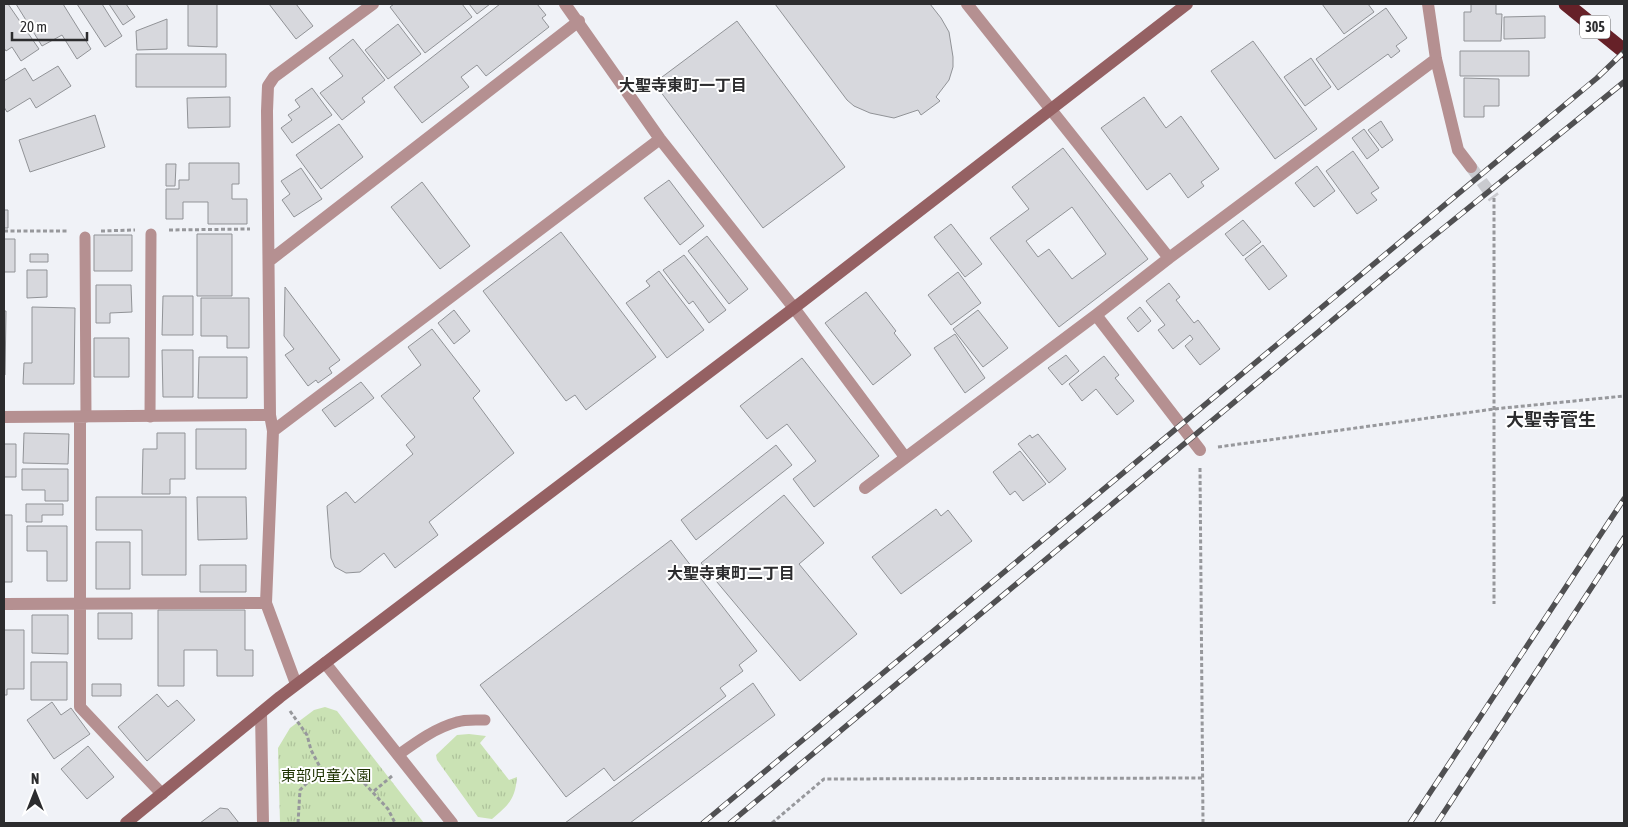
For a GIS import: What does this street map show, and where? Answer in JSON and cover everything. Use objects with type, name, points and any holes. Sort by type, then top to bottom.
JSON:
[{"type":"highway","name":"305","points":[[1566,4],[1624,51]]},
{"type":"street","points":[[296,684],[266,603],[273,432],[270,415],[268,86],[274,77],[373,4]]},
{"type":"street","points":[[565,4],[660,139],[794,308],[905,457]]},
{"type":"street","points":[[967,4],[1169,258]]},
{"type":"street","points":[[1428,4],[1436,59],[1458,150],[1471,167]]},
{"type":"street","points":[[126,823],[296,684],[794,308],[1050,110],[1182,5]]},
{"type":"street","points":[[268,261],[579,22]]},
{"type":"street","points":[[865,488],[1436,59]]},
{"type":"street","points":[[273,432],[660,139]]},
{"type":"street","points":[[1096,315],[1200,450]]},
{"type":"street","points":[[4,417],[270,415]]},
{"type":"street","points":[[83,417],[80,707],[162,794]]},
{"type":"street","points":[[4,604],[266,603]]},
{"type":"street","points":[[325,663],[452,823]]},
{"type":"street","points":[[261,713],[263,823]]},
{"type":"lane","points":[[150,416],[151,234]]},
{"type":"lane","points":[[83,417],[85,237]]},
{"type":"lane","points":[[398,755],[419,740],[458,721],[485,720]]},
{"type":"path","points":[[1494,198],[1494,604]]},
{"type":"path","points":[[1203,823],[1200,450],[1494,410],[1624,396]]},
{"type":"path","points":[[280,697],[307,735],[311,750],[321,769]]},
{"type":"path","points":[[298,823],[300,790],[321,769],[343,770],[356,774],[388,809],[395,823]]},
{"type":"path","points":[[772,823],[824,779],[1202,778]]},
{"type":"green space","name":"東部児童公園","points":[[325,707],[337,711],[424,823],[280,823],[278,748],[290,728],[314,710]]},
{"type":"green space","points":[[457,735],[486,736],[480,743],[509,780],[517,777],[513,796],[492,819],[478,817],[437,760],[436,755]]},
{"type":"building","points":[[4,4],[8,4],[39,49],[21,61],[12,47],[6,51],[4,48]]},
{"type":"building","points":[[16,4],[63,4],[91,49],[77,59],[62,35],[42,46]]},
{"type":"building","points":[[77,4],[102,4],[122,36],[105,47]]},
{"type":"building","points":[[109,4],[126,4],[135,17],[123,25]]},
{"type":"building","points":[[188,4],[217,4],[217,47],[188,46]]},
{"type":"building","points":[[269,4],[296,4],[313,26],[296,39]]},
{"type":"building","points":[[394,4],[462,4],[472,17],[425,53],[390,7]]},
{"type":"building","points":[[469,4],[490,4],[477,14]]},
{"type":"building","points":[[500,4],[537,4],[546,15],[542,18],[549,27],[486,76],[477,65],[461,77],[469,87],[422,123],[394,87]]},
{"type":"building","points":[[775,4],[930,4],[949,32],[953,57],[953,67],[949,80],[936,97],[940,101],[921,115],[918,110],[894,118],[870,113],[854,106],[847,100]]},
{"type":"building","points":[[1322,4],[1368,4],[1374,12],[1344,34]]},
{"type":"building","points":[[1471,4],[1496,4],[1496,14],[1502,14],[1501,41],[1464,41],[1464,12],[1471,12]]},
{"type":"building","points":[[1386,8],[1407,38],[1396,46],[1400,51],[1391,58],[1388,54],[1338,90],[1316,59]]},
{"type":"building","points":[[1545,16],[1545,38],[1504,39],[1504,17]]},
{"type":"building","points":[[167,19],[167,49],[137,50],[136,31]]},
{"type":"building","points":[[737,21],[845,167],[763,228],[654,83]]},
{"type":"building","points":[[398,24],[421,54],[388,79],[365,50]]},
{"type":"building","points":[[353,39],[385,80],[362,98],[365,102],[342,120],[320,93],[343,76],[329,58]]},
{"type":"building","points":[[1253,41],[1317,129],[1275,159],[1211,71]]},
{"type":"building","points":[[1460,51],[1529,51],[1529,76],[1460,76]]},
{"type":"building","points":[[136,54],[226,54],[226,87],[136,87]]},
{"type":"building","points":[[1311,58],[1331,87],[1305,106],[1284,77]]},
{"type":"building","points":[[58,66],[71,86],[36,108],[30,98],[7,112],[4,107],[4,81],[25,68],[33,81]]},
{"type":"building","points":[[1464,78],[1499,79],[1499,106],[1484,106],[1484,117],[1464,117]]},
{"type":"building","points":[[312,88],[332,115],[292,143],[281,128],[292,120],[288,115],[300,107],[295,100]]},
{"type":"building","points":[[230,97],[230,127],[188,128],[187,98]]},
{"type":"building","points":[[1144,97],[1166,128],[1181,116],[1219,169],[1201,182],[1204,186],[1188,198],[1170,173],[1147,190],[1101,128]]},
{"type":"building","points":[[95,115],[105,147],[30,172],[19,140]]},
{"type":"building","points":[[1381,121],[1393,140],[1382,148],[1368,130]]},
{"type":"building","points":[[339,124],[363,157],[321,189],[296,155]]},
{"type":"building","points":[[1364,129],[1379,150],[1367,159],[1352,138]]},
{"type":"building","points":[[1063,148],[1148,259],[1059,327],[990,238],[1029,209],[1012,187]],"holes":[[[1072,207],[1106,254],[1072,279],[1049,249],[1038,257],[1026,241]]]},
{"type":"building","points":[[1353,151],[1379,188],[1371,193],[1377,200],[1357,214],[1326,171]]},
{"type":"building","points":[[189,163],[239,163],[239,184],[232,184],[232,199],[247,199],[247,224],[208,224],[208,202],[183,202],[183,219],[166,219],[166,189],[179,189],[179,180],[189,180]]},
{"type":"building","points":[[166,164],[176,164],[175,186],[166,186]]},
{"type":"building","points":[[1317,166],[1335,191],[1314,207],[1295,183]]},
{"type":"building","points":[[301,168],[322,199],[294,217],[282,200],[290,194],[281,181]]},
{"type":"building","points":[[669,180],[704,226],[680,245],[644,198]]},
{"type":"building","points":[[422,182],[470,246],[440,269],[391,207]]},
{"type":"building","points":[[4,210],[8,210],[8,228],[4,228]]},
{"type":"building","points":[[1243,220],[1261,242],[1243,256],[1225,234]]},
{"type":"building","points":[[951,224],[982,264],[965,277],[934,237]]},
{"type":"building","points":[[561,232],[656,357],[586,410],[575,395],[566,401],[483,291]]},
{"type":"building","points":[[197,234],[232,234],[232,296],[197,296]]},
{"type":"building","points":[[94,235],[132,235],[132,271],[94,271]]},
{"type":"building","points":[[707,236],[748,289],[729,304],[688,251]]},
{"type":"building","points":[[4,239],[15,239],[15,272],[4,272]]},
{"type":"building","points":[[1263,245],[1287,276],[1269,290],[1245,259]]},
{"type":"building","points":[[30,254],[48,254],[48,262],[30,262]]},
{"type":"building","points":[[684,255],[726,310],[709,323],[693,301],[689,304],[663,270]]},
{"type":"building","points":[[27,270],[47,270],[47,297],[27,298]]},
{"type":"building","points":[[659,271],[704,330],[667,358],[626,303],[650,286],[646,281]]},
{"type":"building","points":[[958,272],[981,303],[951,325],[928,295]]},
{"type":"building","points":[[1169,283],[1180,297],[1176,300],[1194,323],[1198,320],[1220,349],[1200,365],[1185,346],[1193,339],[1190,335],[1173,349],[1158,330],[1165,325],[1146,301]]},
{"type":"building","points":[[96,285],[131,285],[132,312],[110,313],[110,323],[96,323]]},
{"type":"building","points":[[285,287],[340,360],[329,368],[332,373],[318,383],[316,380],[308,386],[285,355],[294,349],[284,336]]},
{"type":"building","points":[[866,292],[896,331],[894,333],[911,355],[873,385],[825,323]]},
{"type":"building","points":[[163,296],[193,296],[193,335],[162,335]]},
{"type":"building","points":[[201,298],[249,298],[249,348],[227,348],[227,336],[201,336]]},
{"type":"building","points":[[32,307],[75,308],[74,384],[23,384],[24,363],[32,363]]},
{"type":"building","points":[[1140,307],[1151,321],[1138,332],[1127,318]]},
{"type":"building","points":[[454,310],[470,331],[454,344],[438,323]]},
{"type":"building","points":[[978,310],[1008,348],[983,367],[953,329]]},
{"type":"building","points":[[4,311],[6,311],[5,375],[4,375]]},
{"type":"building","points":[[432,329],[480,391],[473,398],[514,453],[429,522],[438,535],[395,568],[384,553],[360,572],[346,573],[335,567],[331,558],[327,506],[346,492],[355,503],[413,454],[406,445],[415,437],[381,396],[421,365],[408,347]]},
{"type":"building","points":[[955,334],[985,378],[965,393],[934,348]]},
{"type":"building","points":[[94,338],[129,338],[129,377],[94,377]]},
{"type":"building","points":[[162,350],[193,350],[193,397],[163,397]]},
{"type":"building","points":[[1066,355],[1079,371],[1062,385],[1048,368]]},
{"type":"building","points":[[1104,356],[1119,375],[1115,378],[1134,401],[1117,415],[1096,389],[1082,401],[1069,384]]},
{"type":"building","points":[[199,357],[247,357],[247,398],[198,398]]},
{"type":"building","points":[[802,358],[879,456],[814,507],[793,479],[816,461],[787,424],[767,439],[740,406]]},
{"type":"building","points":[[361,382],[374,398],[335,427],[322,410]]},
{"type":"building","points":[[196,429],[246,429],[246,469],[196,469]]},
{"type":"building","points":[[24,433],[69,434],[68,464],[23,463]]},
{"type":"building","points":[[157,433],[185,433],[185,479],[170,479],[170,494],[142,494],[143,449],[157,449]]},
{"type":"building","points":[[1038,434],[1066,469],[1049,483],[1018,444],[1030,435],[1032,438]]},
{"type":"building","points":[[4,444],[16,444],[16,477],[4,477]]},
{"type":"building","points":[[776,445],[792,465],[696,540],[681,520]]},
{"type":"building","points":[[1020,451],[1046,484],[1023,501],[1015,491],[1010,495],[993,472]]},
{"type":"building","points":[[22,469],[68,469],[68,501],[45,501],[45,490],[22,490]]},
{"type":"building","points":[[784,495],[824,543],[799,564],[857,634],[800,681],[701,563]]},
{"type":"building","points":[[96,497],[186,497],[186,575],[142,575],[142,530],[96,530]]},
{"type":"building","points":[[197,497],[246,497],[247,539],[198,540]]},
{"type":"building","points":[[26,504],[63,504],[63,515],[42,515],[42,522],[26,522]]},
{"type":"building","points":[[936,509],[941,516],[948,510],[972,541],[901,594],[872,557]]},
{"type":"building","points":[[4,515],[12,515],[12,582],[4,582]]},
{"type":"building","points":[[27,526],[67,526],[67,581],[47,581],[47,551],[27,551]]},
{"type":"building","points":[[671,540],[757,651],[739,665],[743,671],[720,688],[726,696],[614,781],[604,768],[566,797],[480,685]]},
{"type":"building","points":[[96,542],[130,542],[130,589],[96,589]]},
{"type":"building","points":[[200,565],[246,565],[246,592],[200,592]]},
{"type":"building","points":[[158,610],[245,610],[245,650],[253,650],[253,676],[217,676],[217,650],[184,650],[184,686],[158,686]]},
{"type":"building","points":[[98,613],[132,613],[132,639],[98,639]]},
{"type":"building","points":[[32,615],[68,615],[68,654],[32,653]]},
{"type":"building","points":[[4,630],[24,630],[24,689],[7,689],[7,695],[4,695]]},
{"type":"building","points":[[31,662],[67,662],[67,700],[31,700]]},
{"type":"building","points":[[753,683],[775,715],[630,823],[565,823]]},
{"type":"building","points":[[92,684],[121,684],[121,696],[92,696]]},
{"type":"building","points":[[157,694],[168,707],[177,700],[195,720],[147,761],[118,727]]},
{"type":"building","points":[[52,702],[61,715],[71,708],[90,734],[54,759],[27,720]]},
{"type":"building","points":[[88,746],[114,777],[87,799],[61,769]]},
{"type":"building","points":[[220,808],[228,809],[239,823],[200,823]]},
{"type":"tunnel","points":[[1471,167],[1494,198]]},
{"type":"railway","points":[[703,823],[1597,78],[1624,52]]},
{"type":"railway","points":[[730,823],[1419,248],[1624,82]]},
{"type":"railway","points":[[1410,823],[1624,499]]},
{"type":"railway","points":[[1437,823],[1624,538]]},
{"type":"district","name":"大聖寺東町一丁目","points":[[683,85]]},
{"type":"district","name":"大聖寺菅生","points":[[1551,419]]},
{"type":"district","name":"大聖寺東町二丁目","points":[[731,573]]}]
